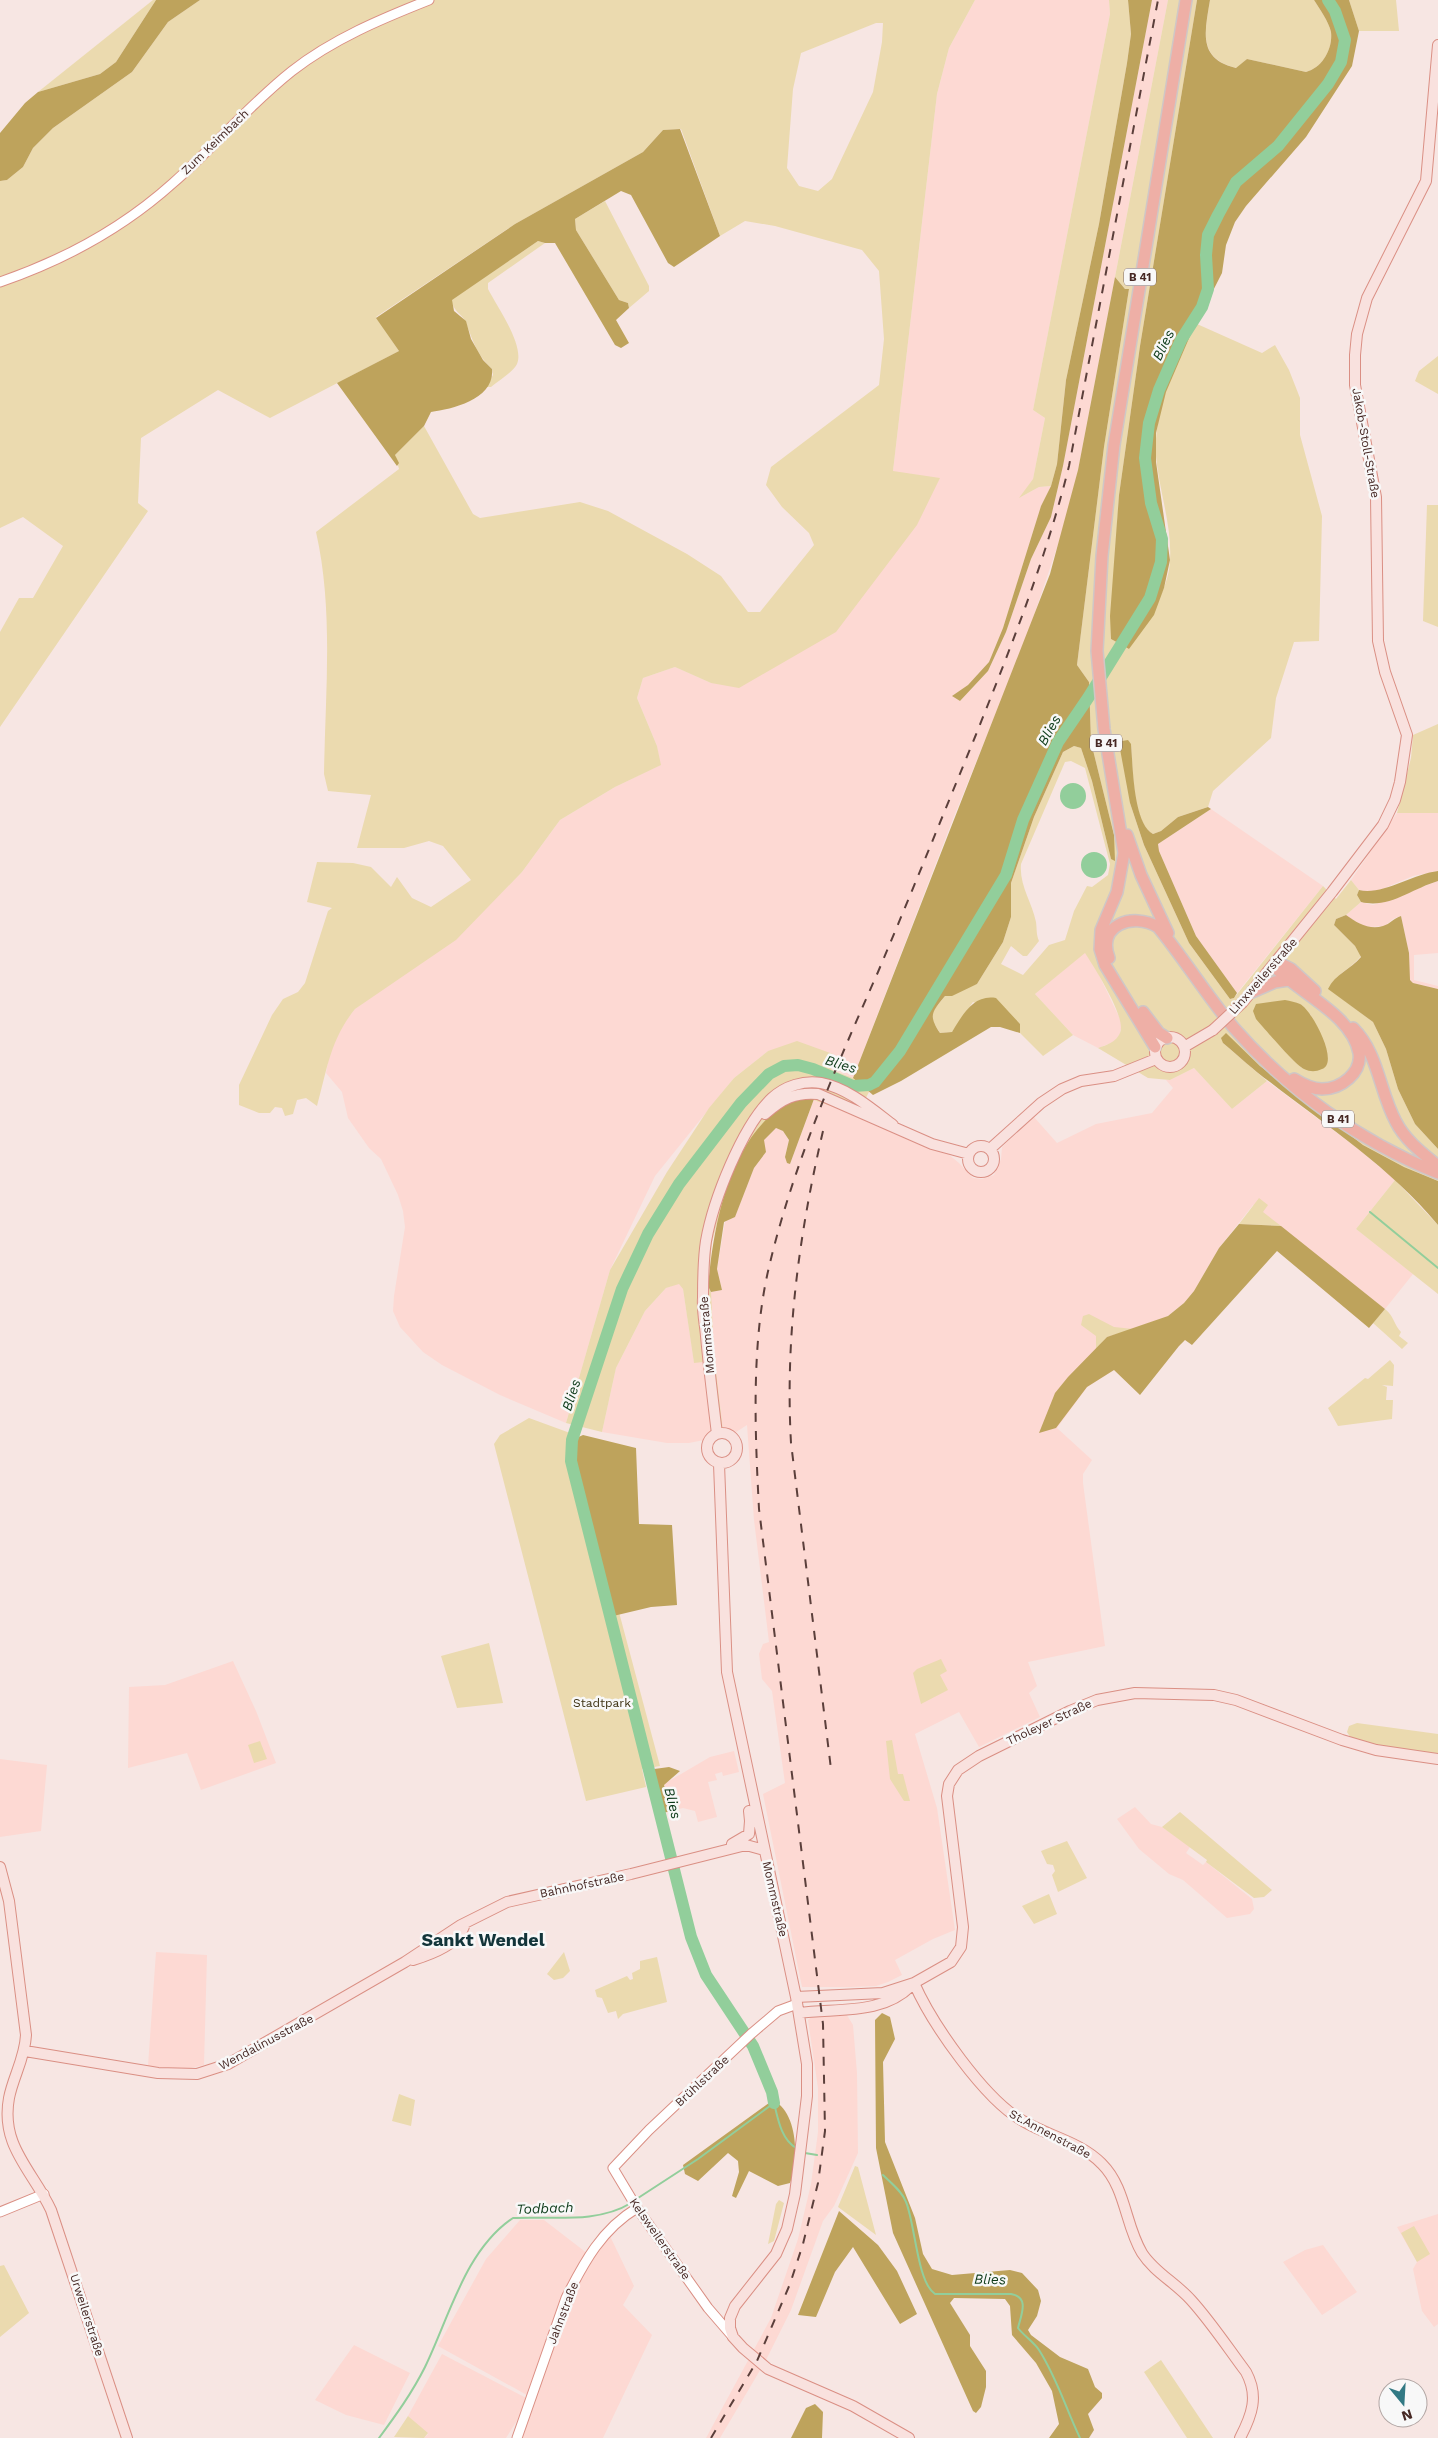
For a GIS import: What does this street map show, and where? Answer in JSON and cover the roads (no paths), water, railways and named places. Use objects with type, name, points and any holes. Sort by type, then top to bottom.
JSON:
[{"type":"highway","name":"B 41","points":[[1186,0],[1114,445],[1102,556],[1098,650],[1100,694],[1114,792],[1121,820],[1153,902],[1168,933],[1203,989],[1251,1046],[1287,1081],[1331,1115],[1380,1146],[1438,1173]]},
{"type":"highway","points":[[1114,792],[1123,839],[1124,865],[1117,892],[1100,930],[1100,948],[1105,965],[1156,1047]]},
{"type":"highway","points":[[1167,1038],[1157,1030],[1114,968],[1107,951],[1113,930],[1126,920],[1136,919],[1144,920],[1158,928],[1203,989]]},
{"type":"highway","points":[[1251,1046],[1283,1072],[1312,1088],[1334,1088],[1345,1082],[1356,1070],[1359,1055],[1350,1032],[1310,995],[1289,980],[1275,964]]},
{"type":"highway","points":[[1275,964],[1291,969],[1358,1032],[1373,1057],[1396,1122],[1411,1143],[1438,1166]]},
{"type":"highway","points":[[1252,992],[1275,982],[1289,980]]},
{"type":"main road","name":"Jakob-Stoll-Straße","points":[[1332,892],[1383,825],[1400,782],[1407,743],[1405,726],[1385,672],[1378,642],[1377,503],[1355,385],[1355,355],[1357,334],[1367,298],[1426,181],[1438,45]]},
{"type":"main road","name":"Linxweilerstraße","points":[[1156,1060],[1163,1066],[1176,1066],[1184,1058],[1184,1048],[1213,1030],[1252,992],[1332,892]]},
{"type":"main road","points":[[990,1149],[1041,1103],[1062,1089],[1081,1081],[1114,1076],[1156,1060],[1156,1047],[1162,1040],[1167,1038],[1177,1039],[1184,1048]]},
{"type":"main road","name":"Mommstraße","points":[[730,2318],[742,2295],[776,2254],[783,2240],[795,2194],[807,2096],[807,2064],[798,2005],[727,1672],[719,1464],[711,1459],[707,1450],[708,1441],[717,1434],[702,1300],[706,1241],[722,1187],[738,1150],[762,1116],[788,1092],[818,1094],[893,1125],[932,1144],[968,1154]]},
{"type":"main road","points":[[978,1146],[990,1149],[994,1159],[992,1166],[986,1171],[977,1172],[970,1167],[968,1154],[978,1146]]},
{"type":"main road","points":[[717,1434],[732,1437],[737,1448],[734,1458],[719,1464]]},
{"type":"main road","name":"Tholeyer Straße","points":[[798,2005],[881,2005],[900,1997],[914,1984],[951,1962],[961,1947],[963,1927],[947,1796],[952,1778],[958,1770],[979,1756],[1070,1710],[1118,1694],[1182,1693],[1214,1696],[1243,1703],[1342,1740],[1376,1750],[1438,1759]]},
{"type":"main road","name":"Bahnhofstraße","points":[[704,1856],[749,1834],[750,1821],[745,1789],[744,1758]]},
{"type":"main road","name":"Bahnhofstraße","points":[[465,1924],[512,1900],[746,1845],[764,1850]]},
{"type":"main road","points":[[0,1867],[9,1901],[26,2035],[25,2051]]},
{"type":"main road","name":"Wendalinusstraße","points":[[25,2051],[158,2073],[180,2075],[210,2071],[283,2034],[405,1962],[435,1952],[461,1935],[465,1924]]},
{"type":"main road","name":"Tholeyer Straße","points":[[798,2005],[883,1993],[914,1984]]},
{"type":"main road","name":"St.Annenstraße","points":[[914,1984],[943,2034],[1000,2105],[1024,2122],[1092,2156],[1112,2176],[1118,2186],[1134,2239],[1143,2255],[1152,2266],[1190,2298],[1252,2382],[1254,2406],[1240,2438]]},
{"type":"main road","name":"Urweilerstraße","points":[[25,2051],[10,2092],[6,2110],[7,2124],[17,2154],[44,2194],[77,2283],[127,2438]]},
{"type":"main road","points":[[730,2318],[733,2337]]},
{"type":"main road","name":"Kelsweilerstraße","points":[[733,2337],[751,2356],[768,2369],[853,2406],[909,2438]]},
{"type":"street","name":"Zum Keimbach","points":[[0,282],[58,259],[125,222],[174,183],[267,91],[293,70],[334,43],[380,20],[429,0]]},
{"type":"street","name":"Brühlstraße","points":[[613,2168],[649,2130],[778,2010],[798,2005]]},
{"type":"street","name":"Kelsweilerstraße","points":[[613,2168],[708,2308],[733,2337]]},
{"type":"street","points":[[0,2212],[44,2194]]},
{"type":"street","name":"Jahnstraße","points":[[517,2438],[566,2298],[609,2228],[635,2203]]},
{"type":"street","points":[[708,2308],[730,2318]]},
{"type":"waterway","name":"Blies","points":[[774,2103],[772,2092],[753,2046],[706,1975],[691,1937],[571,1461],[572,1440],[622,1289],[648,1234],[679,1184],[741,1103],[769,1074],[784,1066],[798,1065],[813,1069],[853,1086],[869,1085],[875,1082],[900,1051],[1006,875],[1023,820],[1058,742],[1088,698],[1150,598],[1161,562],[1162,539],[1151,503],[1145,458],[1149,423],[1159,390],[1181,340],[1202,307],[1208,289],[1206,255],[1208,235],[1218,215],[1236,182],[1278,146],[1328,84],[1341,62],[1345,40],[1335,11],[1328,0]]},
{"type":"waterway","points":[[1370,1212],[1438,1268]]},
{"type":"waterway","name":"Todbach","points":[[635,2200],[698,2159],[774,2103],[784,2134],[796,2148]]},
{"type":"waterway","name":"Blies","points":[[805,2153],[817,2155]]},
{"type":"waterway","name":"Blies","points":[[883,2175],[899,2191],[906,2202],[924,2278],[935,2294],[1011,2294],[1021,2299],[1023,2307],[1018,2328],[1037,2347],[1045,2361],[1080,2438]]},
{"type":"waterway","name":"Todbach","points":[[379,2438],[404,2404],[420,2377],[470,2266],[496,2232],[513,2218],[574,2218],[604,2214],[618,2210],[631,2203]]},
{"type":"railway","points":[[711,2438],[757,2361],[790,2284],[803,2244],[818,2183],[825,2131],[823,2024],[759,1509],[756,1449],[756,1388],[759,1326],[763,1296],[779,1229],[803,1154],[975,737],[1039,569],[1050,535],[1069,466],[1158,0]]},
{"type":"railway","points":[[823,1131],[807,1208],[796,1286],[792,1325],[790,1403],[791,1443],[831,1769]]},
{"type":"district","name":"Sankt Wendel","points":[[483,1940]]},
{"type":"park label","name":"Stadtpark","points":[[602,1703]]}]
